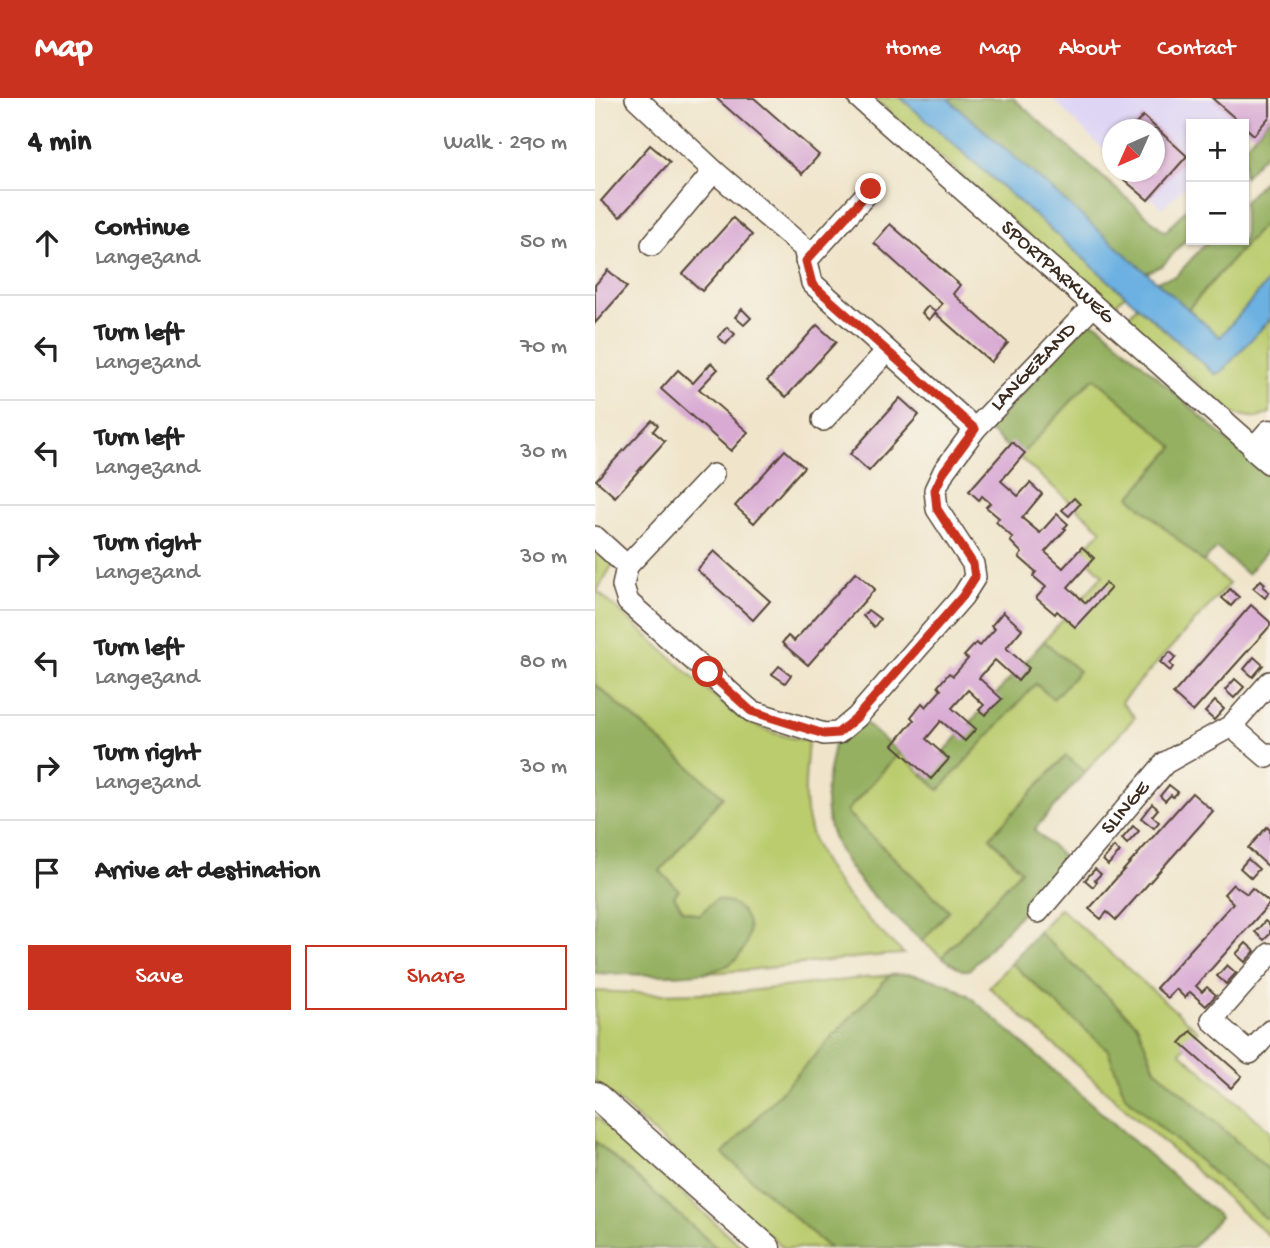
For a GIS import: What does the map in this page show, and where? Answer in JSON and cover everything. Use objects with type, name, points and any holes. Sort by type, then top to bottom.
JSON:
[{"type":"street","name":"LANGEZAND","points":[[636,98],[714,171],[804,248],[812,284],[975,429]]},
{"type":"street","name":"SPORTPARKWEG","points":[[859,98],[1093,306],[1265,448]]},
{"type":"street","points":[[652,245],[714,171]]},
{"type":"street","points":[[806,261],[871,189]]},
{"type":"street","name":"LANGEZAND","points":[[628,566],[623,586],[628,602],[751,711],[824,734],[838,733],[866,707],[963,596],[975,577],[973,564],[937,509],[935,490],[944,471],[975,429],[1093,306]]},
{"type":"street","points":[[823,420],[887,351]]},
{"type":"street","points":[[595,537],[628,566],[713,475]]},
{"type":"street","name":"SLINGE","points":[[1038,912],[1165,764],[1231,726],[1270,682]]},
{"type":"street","points":[[1231,726],[1267,757],[1270,754]]},
{"type":"street","points":[[1270,954],[1212,1020],[1250,1053],[1270,1031]]},
{"type":"street","points":[[595,1096],[767,1248]]},
{"type":"shaded area","points":[[1052,98],[1270,98],[1270,109],[1249,128],[1249,119],[1186,119],[1186,186],[1162,208],[1135,182],[1165,182],[1165,119],[1102,119],[1102,149]]},
{"type":"green space","points":[[874,98],[901,98],[1125,295],[1111,309]]},
{"type":"green space","points":[[947,98],[1013,98],[1102,176],[1102,182],[1108,182],[1165,232],[1186,209],[1186,240],[1163,265],[1146,273]]},
{"type":"green space","points":[[1270,117],[1270,148],[1249,171],[1249,141]]},
{"type":"green space","points":[[1270,174],[1270,217],[1249,241],[1249,197]]},
{"type":"green space","points":[[1270,217],[1270,279],[1220,338],[1188,309],[1245,245],[1249,245],[1249,241]]},
{"type":"green space","points":[[1204,245],[1245,245],[1188,309],[1156,281],[1176,276]]},
{"type":"green space","points":[[1137,306],[1215,374],[1221,372],[1270,319],[1270,413],[1257,418],[1233,414],[1125,320]]},
{"type":"green space","points":[[1091,323],[1099,325],[1270,478],[1270,547],[1247,574],[1217,548],[1203,562],[1130,497],[1174,447],[1096,379],[1092,379],[1019,457],[988,430],[1084,326]]},
{"type":"green space","points":[[1092,379],[1096,379],[1174,447],[1130,497],[1229,584],[1121,702],[1135,717],[1085,772],[1066,756],[990,837],[1021,870],[942,957],[922,941],[949,910],[846,812],[899,753],[939,790],[1036,683],[1078,671],[1044,641],[1103,575],[1080,553],[1102,530],[1019,457]]},
{"type":"green space","points":[[595,548],[613,564],[597,591],[733,713],[769,731],[808,740],[805,799],[808,823],[815,845],[839,886],[904,954],[703,973],[728,965],[729,902],[717,899],[699,915],[683,910],[673,896],[678,890],[660,871],[723,796],[595,684]]},
{"type":"green space","points":[[1044,641],[1079,671],[1053,699],[1036,684],[939,790],[923,775]]},
{"type":"green space","points":[[595,684],[723,796],[660,871],[679,890],[674,896],[683,910],[699,915],[716,899],[732,904],[743,913],[749,930],[747,942],[728,965],[701,973],[595,973]]},
{"type":"green space","points":[[861,719],[899,753],[846,812],[949,911],[922,941],[858,878],[835,841],[828,820],[826,791],[835,739]]},
{"type":"green space","points":[[1066,756],[1085,772],[1034,830],[1069,862],[969,970],[962,970],[942,957],[1021,870],[990,837]]},
{"type":"green space","points":[[1060,908],[1198,1031],[1180,1052],[1270,1131],[1270,1171],[1155,1069],[1137,1024],[1038,932]]},
{"type":"green space","points":[[1038,932],[1137,1024],[1155,1069],[1270,1171],[1270,1218],[1265,1218],[1125,1096],[1108,1050],[1011,963]]},
{"type":"green space","points":[[1011,963],[1108,1050],[1125,1096],[1265,1218],[1270,1218],[1270,1237],[989,987]]},
{"type":"green space","points":[[911,974],[946,983],[968,995],[1220,1217],[1192,1248],[829,1248],[723,1154],[890,975]]},
{"type":"green space","points":[[890,975],[723,1154],[829,1248],[784,1248],[595,1081],[595,991],[659,994],[739,992]]},
{"type":"green space","points":[[595,1116],[743,1248],[717,1248],[595,1141]]},
{"type":"green space","points":[[595,1141],[717,1248],[595,1248]]},
{"type":"water","points":[[901,98],[947,98],[1220,337],[1270,279],[1270,319],[1221,372],[1215,374]]},
{"type":"building","points":[[716,98],[754,98],[819,155],[802,174]]},
{"type":"building","points":[[1212,98],[1270,98],[1270,116],[1254,135],[1249,131],[1249,119],[1236,119]]},
{"type":"building","points":[[1165,136],[1186,157],[1165,181]]},
{"type":"building","points":[[650,145],[670,162],[620,217],[601,201]]},
{"type":"building","points":[[1127,182],[1164,182],[1148,200]]},
{"type":"building","points":[[733,218],[752,235],[702,291],[683,274]]},
{"type":"building","points":[[890,224],[960,285],[953,294],[1008,343],[991,362],[935,313],[929,320],[922,313],[928,306],[935,312],[942,304],[874,243]]},
{"type":"building","points":[[608,270],[627,287],[595,323],[595,285]]},
{"type":"building","points":[[742,309],[751,318],[744,325],[735,317]]},
{"type":"building","points":[[817,325],[836,342],[786,397],[767,381]]},
{"type":"building","points":[[727,327],[735,334],[726,344],[718,337]]},
{"type":"building","points":[[711,363],[718,369],[699,389],[748,432],[731,451],[661,389],[678,370],[693,383]]},
{"type":"building","points":[[900,398],[919,415],[869,471],[850,454]]},
{"type":"building","points":[[652,420],[658,425],[653,431],[665,441],[615,497],[596,480]]},
{"type":"building","points":[[1012,442],[1025,453],[1001,481],[1018,496],[1030,483],[1042,494],[1022,518],[1040,533],[1057,514],[1068,524],[1045,552],[1063,568],[1082,547],[1094,558],[1068,587],[1086,603],[1105,583],[1111,588],[1075,627],[1036,598],[1046,587],[1033,576],[1036,572],[1019,557],[1022,553],[1010,541],[1013,538],[996,522],[999,518],[986,507],[990,503],[982,496],[979,500],[969,491]]},
{"type":"building","points":[[785,450],[804,467],[754,523],[735,506]]},
{"type":"building","points":[[1074,498],[1080,504],[1069,516],[1062,510]]},
{"type":"building","points":[[714,551],[770,601],[753,620],[697,570]]},
{"type":"building","points":[[856,572],[875,589],[808,665],[782,643],[788,636],[794,641]]},
{"type":"building","points":[[1261,580],[1265,584],[1263,587],[1269,592],[1265,598],[1253,588]]},
{"type":"building","points":[[1230,589],[1239,597],[1231,606],[1222,598]]},
{"type":"building","points":[[1251,605],[1270,622],[1270,626],[1193,712],[1173,694]]},
{"type":"building","points":[[868,610],[880,619],[874,627],[863,616]]},
{"type":"building","points":[[1003,612],[1022,629],[1006,648],[1029,668],[1018,681],[995,660],[979,678],[1002,699],[985,715],[979,710],[984,705],[968,690],[952,708],[976,729],[965,741],[941,721],[926,739],[949,759],[931,779],[893,745],[914,720],[911,717],[922,703],[926,707],[941,690],[938,686],[949,673],[953,676],[968,659],[964,656],[976,643],[980,646],[995,629],[991,626]]},
{"type":"building","points":[[1170,652],[1176,657],[1170,664],[1173,667],[1170,671],[1160,662]]},
{"type":"building","points":[[1254,657],[1263,665],[1253,677],[1244,669]]},
{"type":"building","points":[[779,666],[791,675],[785,683],[772,674]]},
{"type":"building","points":[[1235,679],[1244,687],[1234,698],[1225,690]]},
{"type":"building","points":[[1215,701],[1224,709],[1214,720],[1205,712]]},
{"type":"building","points":[[1169,785],[1178,792],[1165,801],[1160,796]]},
{"type":"building","points":[[1192,793],[1213,811],[1116,920],[1107,912],[1101,919],[1089,909]]},
{"type":"building","points":[[1152,804],[1158,809],[1152,816],[1159,822],[1154,828],[1141,818]]},
{"type":"building","points":[[1133,826],[1139,831],[1127,844],[1122,839]]},
{"type":"building","points":[[1267,827],[1270,830],[1270,868],[1248,848]]},
{"type":"building","points":[[1114,847],[1120,852],[1108,865],[1103,860]]},
{"type":"building","points":[[1248,859],[1259,869],[1251,878],[1240,868]]},
{"type":"building","points":[[1095,869],[1101,874],[1093,887],[1085,880]]},
{"type":"building","points":[[1233,884],[1247,894],[1252,888],[1270,903],[1196,986],[1202,992],[1207,987],[1216,995],[1206,1006],[1190,992],[1185,998],[1176,989],[1168,998],[1156,988],[1233,903],[1224,894]]},
{"type":"building","points":[[1265,921],[1270,925],[1270,934],[1264,940],[1255,932]]},
{"type":"building","points":[[1246,943],[1255,951],[1245,962],[1236,954]]},
{"type":"building","points":[[1227,965],[1236,973],[1226,984],[1217,976]]},
{"type":"building","points":[[1191,1031],[1242,1076],[1231,1088],[1180,1043]]},
{"type":"route","points":[[708,672],[751,711],[824,734],[838,733],[857,717],[963,596],[975,577],[973,564],[937,509],[935,490],[944,471],[975,429],[812,284],[806,261],[871,189]]}]
